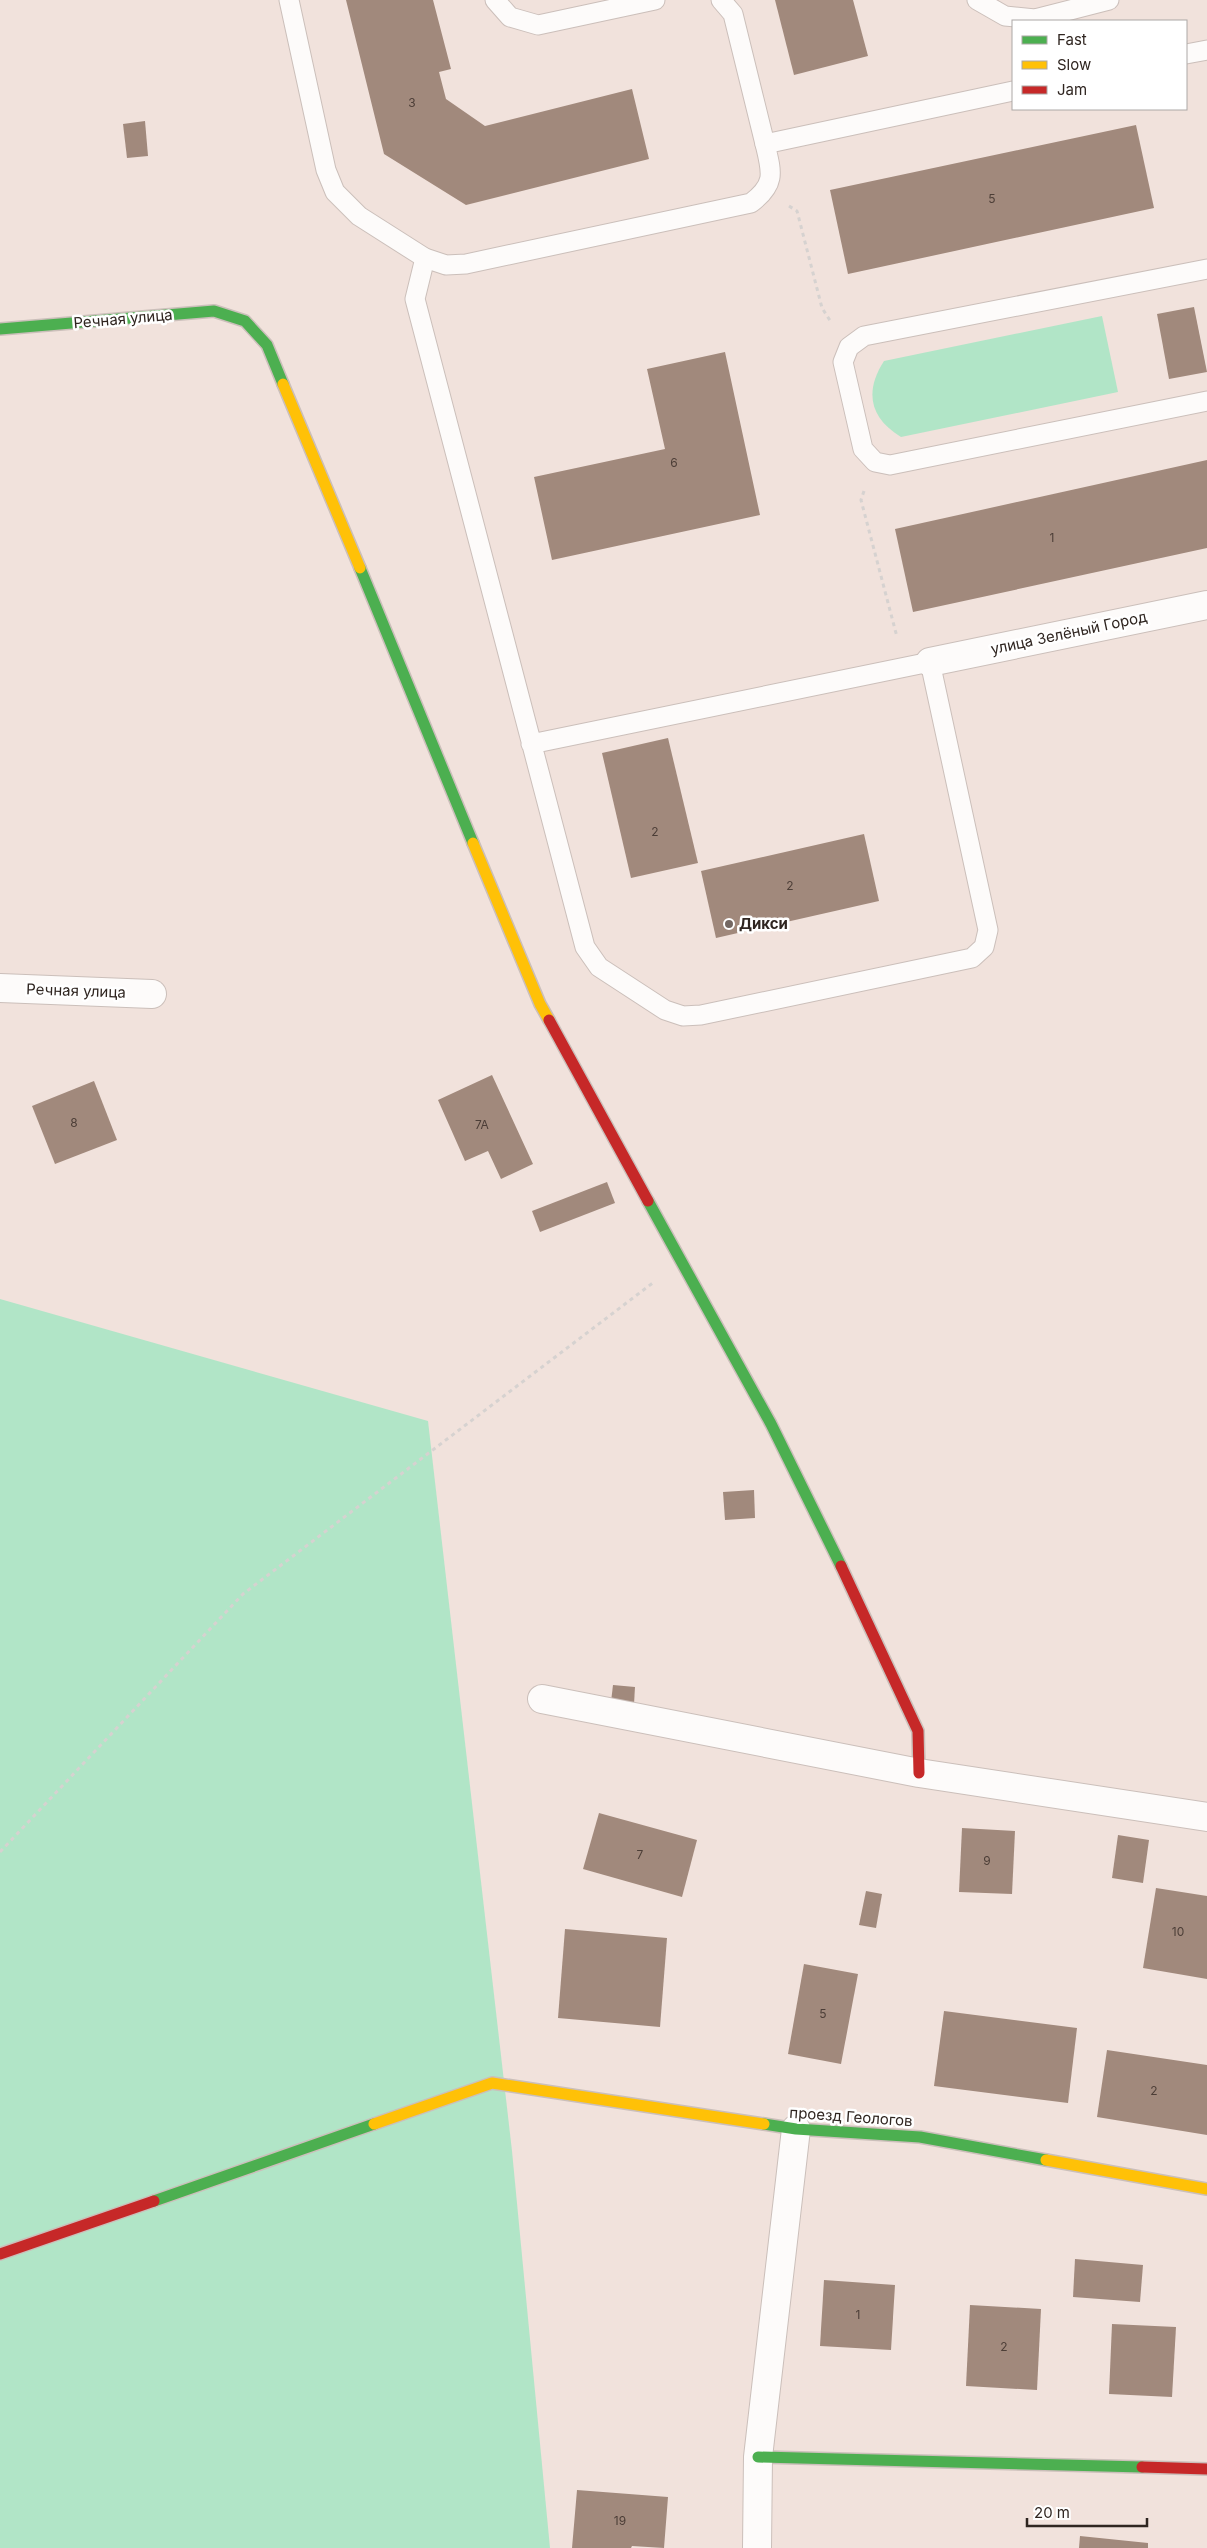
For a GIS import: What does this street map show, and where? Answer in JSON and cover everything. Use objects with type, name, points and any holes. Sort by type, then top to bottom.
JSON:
[{"type":"street","name":"Речная улица","points":[[0,329],[214,311],[245,321],[267,345],[540,1004],[680,1262]]},
{"type":"street","name":"улица Зелёный Город","points":[[930,662],[1207,605]]},
{"type":"street","name":"Речная улица","points":[[0,988],[152,994]]},
{"type":"street","points":[[680,1262],[771,1424],[873,1630],[918,1732],[919,1773]]},
{"type":"street","points":[[542,1699],[919,1773],[1207,1817]]},
{"type":"street","name":"проезд Геологов","points":[[0,2254],[492,2083],[796,2129],[920,2137],[1207,2189]]},
{"type":"street","points":[[757,2548],[758,2457],[796,2129]]},
{"type":"street","points":[[758,2457],[1207,2469]]},
{"type":"lane","points":[[289,0],[326,170],[334,192],[359,216],[425,258],[446,265],[466,264],[751,203],[765,192],[772,174],[733,14],[721,0]]},
{"type":"lane","points":[[495,0],[510,17],[538,25],[655,0]]},
{"type":"lane","points":[[977,0],[1005,16],[1034,19],[1109,0]]},
{"type":"lane","points":[[1187,54],[1207,50]]},
{"type":"lane","points":[[765,144],[1012,91]]},
{"type":"lane","points":[[425,258],[416,299],[532,744],[585,947],[589,956],[599,967],[665,1010],[683,1016],[701,1015],[972,958],[984,947],[988,930],[930,662],[532,744]]},
{"type":"lane","points":[[1207,270],[864,336],[849,347],[842,362],[863,449],[874,462],[890,466],[1207,401]]},
{"type":"path","points":[[765,192],[797,211],[822,308],[849,347]]},
{"type":"path","points":[[874,462],[861,500],[898,641],[930,662]]},
{"type":"path","points":[[0,1852],[243,1594],[680,1262]]},
{"type":"green space","points":[[1102,316],[1118,392],[901,437],[882,421],[873,404],[874,383],[884,361]]},
{"type":"green space","points":[[0,1299],[428,1421],[512,2151],[550,2548],[0,2548]]},
{"type":"building","points":[[346,0],[433,0],[451,69],[439,72],[446,99],[485,126],[632,89],[649,159],[466,205],[384,154]]},
{"type":"building","points":[[775,0],[853,0],[868,56],[794,75]]},
{"type":"building","points":[[145,121],[148,156],[127,158],[123,124]]},
{"type":"building","points":[[1136,125],[1154,208],[848,274],[830,190]]},
{"type":"building","points":[[1194,307],[1207,372],[1169,379],[1157,314]]},
{"type":"building","points":[[725,352],[760,515],[552,560],[534,477],[665,449],[647,369]]},
{"type":"building","points":[[1207,460],[1207,548],[913,612],[895,529]]},
{"type":"building","points":[[668,738],[698,863],[631,878],[602,753]]},
{"type":"building","points":[[864,834],[879,901],[716,938],[701,871]]},
{"type":"building","points":[[492,1075],[533,1164],[501,1179],[488,1151],[465,1161],[438,1100]]},
{"type":"building","points":[[94,1081],[117,1140],[55,1164],[32,1106]]},
{"type":"building","points":[[607,1182],[615,1203],[540,1232],[532,1211]]},
{"type":"building","points":[[754,1490],[755,1518],[725,1520],[723,1492]]},
{"type":"building","points":[[613,1685],[635,1687],[634,1704],[611,1702]]},
{"type":"building","points":[[599,1813],[697,1840],[682,1897],[583,1869]]},
{"type":"building","points":[[962,1828],[1015,1831],[1012,1894],[959,1892]]},
{"type":"building","points":[[1118,1835],[1149,1840],[1143,1883],[1112,1878]]},
{"type":"building","points":[[1156,1888],[1207,1896],[1207,1979],[1143,1968]]},
{"type":"building","points":[[866,1891],[882,1894],[876,1928],[859,1925]]},
{"type":"building","points":[[565,1929],[667,1938],[660,2027],[558,2018]]},
{"type":"building","points":[[804,1964],[858,1974],[841,2064],[788,2054]]},
{"type":"building","points":[[944,2011],[1077,2028],[1068,2103],[934,2086]]},
{"type":"building","points":[[1107,2050],[1207,2065],[1207,2135],[1097,2117]]},
{"type":"building","points":[[1075,2259],[1143,2265],[1140,2302],[1073,2297]]},
{"type":"building","points":[[824,2280],[895,2285],[891,2350],[820,2346]]},
{"type":"building","points":[[970,2305],[1041,2309],[1037,2390],[966,2386]]},
{"type":"building","points":[[1112,2324],[1176,2327],[1172,2397],[1109,2394]]},
{"type":"building","points":[[577,2490],[668,2497],[664,2548],[632,2546],[631,2548],[572,2548]]},
{"type":"building","points":[[1080,2536],[1148,2543],[1148,2548],[1079,2548]]},
{"type":"traffic: fast","points":[[0,329],[214,311],[245,321],[267,345],[283,384]]},
{"type":"traffic: fast","points":[[360,568],[473,843]]},
{"type":"traffic: fast","points":[[648,1201],[771,1424],[841,1566]]},
{"type":"traffic: fast","points":[[154,2201],[374,2124]]},
{"type":"traffic: fast","points":[[764,2124],[796,2129],[920,2137],[1046,2160]]},
{"type":"traffic: fast","points":[[758,2457],[1142,2467]]},
{"type":"traffic: slow","points":[[283,384],[360,568]]},
{"type":"traffic: slow","points":[[473,843],[540,1004],[549,1020]]},
{"type":"traffic: slow","points":[[374,2124],[492,2083],[764,2124]]},
{"type":"traffic: slow","points":[[1046,2160],[1207,2189]]},
{"type":"traffic: jam","points":[[549,1020],[648,1201]]},
{"type":"traffic: jam","points":[[841,1566],[918,1731],[919,1773]]},
{"type":"traffic: jam","points":[[0,2254],[154,2201]]},
{"type":"traffic: jam","points":[[1142,2467],[1207,2469]]},
{"type":"place","name":"Дикси","points":[[729,924]]}]
